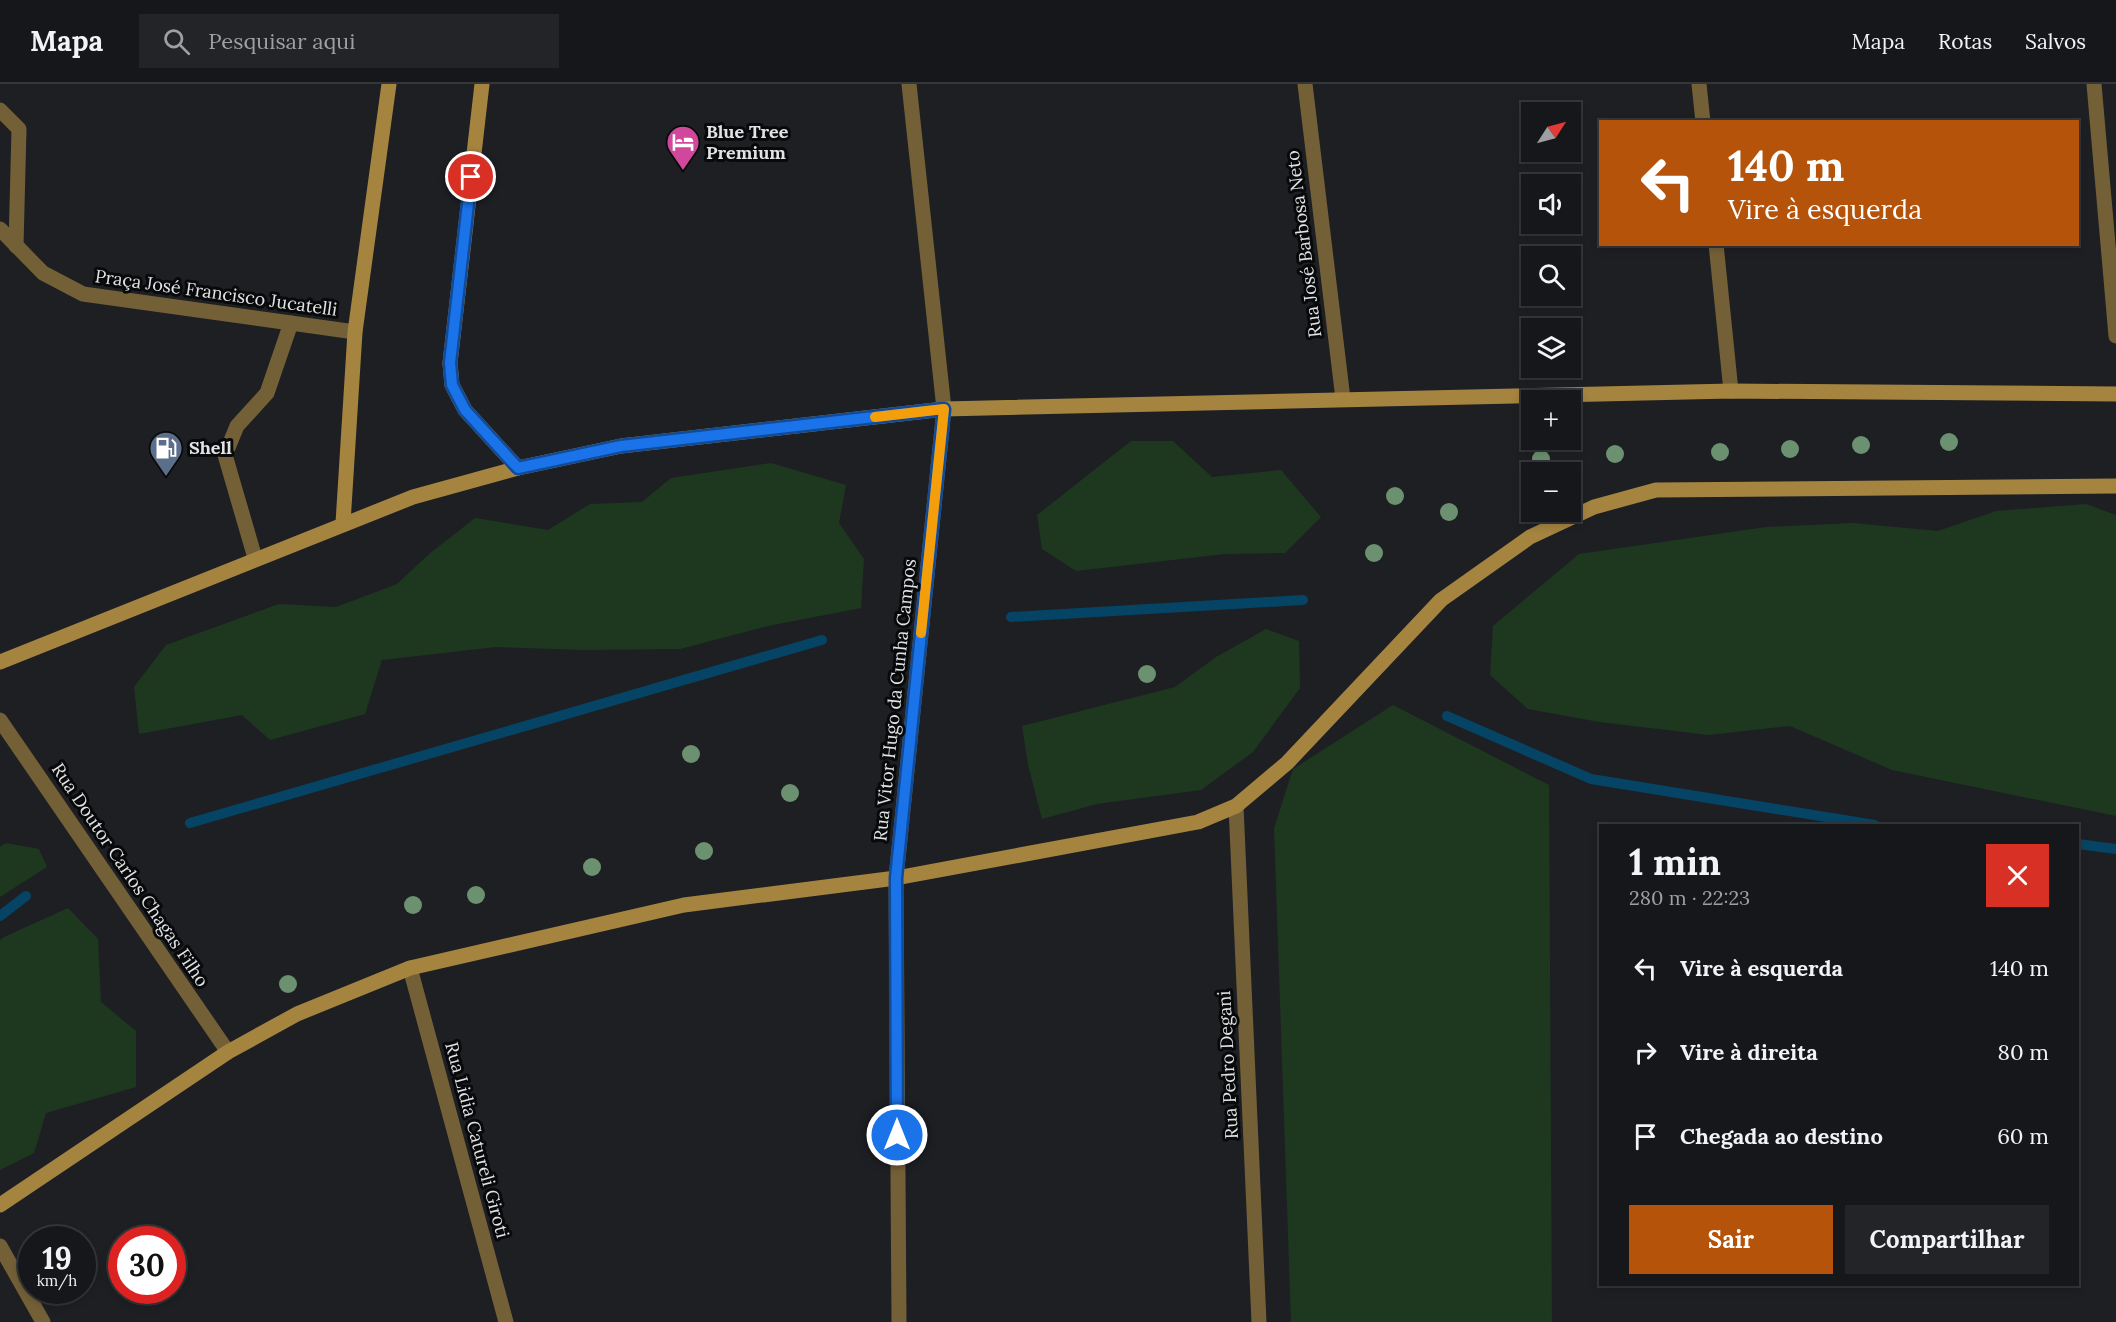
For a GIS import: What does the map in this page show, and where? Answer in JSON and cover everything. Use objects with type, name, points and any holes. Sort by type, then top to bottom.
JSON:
[{"type":"main road","points":[[343,523],[355,332],[389,84]]},
{"type":"main road","points":[[482,84],[450,363],[452,385],[465,410],[518,468]]},
{"type":"main road","points":[[0,662],[412,497],[518,468],[621,446],[944,409],[1731,391],[2116,394]]},
{"type":"main road","points":[[0,1205],[228,1052],[297,1014],[410,968],[684,905],[896,878],[1198,822],[1236,806],[1287,762],[1441,600],[1530,537],[1594,507],[1656,490],[2116,486]]},
{"type":"street","name":"Rua Vitor Hugo da Cunha Campos","points":[[899,1322],[896,878],[944,409],[909,84]]},
{"type":"street","name":"Rua José Barbosa Neto","points":[[1305,84],[1343,399]]},
{"type":"street","points":[[1700,84],[1703,120]]},
{"type":"street","points":[[2094,84],[2116,336]]},
{"type":"street","points":[[0,110],[19,129],[16,246]]},
{"type":"street","name":"Praça José Francisco Jucatelli","points":[[0,229],[43,273],[83,294],[355,332]]},
{"type":"street","points":[[1716,246],[1731,391]]},
{"type":"street","points":[[255,558],[225,455],[237,426],[267,393],[291,323]]},
{"type":"street","name":"Rua Doutor Carlos Chagas Filho","points":[[0,720],[228,1052]]},
{"type":"street","name":"Rua Pedro Degani","points":[[1236,806],[1259,1322]]},
{"type":"street","name":"Rua Lidia Catureli Giroti","points":[[410,968],[506,1322]]},
{"type":"street","points":[[0,1246],[43,1322]]},
{"type":"green space","points":[[1131,441],[1173,441],[1212,477],[1281,470],[1321,517],[1285,553],[1225,554],[1076,571],[1042,549],[1037,515]]},
{"type":"green space","points":[[771,463],[846,485],[839,523],[864,559],[861,608],[768,626],[680,649],[584,650],[496,647],[382,660],[365,714],[270,740],[242,715],[139,734],[134,687],[166,645],[279,604],[336,607],[397,584],[429,554],[475,518],[548,530],[590,504],[642,502],[671,478]]},
{"type":"green space","points":[[2086,504],[2116,515],[2116,816],[1892,770],[1790,726],[1709,735],[1599,722],[1528,709],[1490,675],[1493,626],[1579,554],[1766,527],[1853,523],[1938,531],[1996,511]]},
{"type":"green space","points":[[1266,629],[1299,641],[1300,688],[1253,752],[1201,790],[1097,804],[1042,819],[1028,765],[1022,726],[1175,687],[1216,657]]},
{"type":"green space","points":[[1393,705],[1549,785],[1552,1322],[1291,1322],[1274,828],[1293,769]]},
{"type":"green space","points":[[6,843],[39,849],[47,867],[0,897],[0,847]]},
{"type":"green space","points":[[68,908],[98,939],[101,1002],[136,1031],[136,1087],[46,1113],[34,1153],[0,1170],[0,940]]},
{"type":"waterway","points":[[1011,617],[1303,600]]},
{"type":"waterway","points":[[190,823],[822,640]]},
{"type":"waterway","points":[[1447,716],[1591,779],[1869,824]]},
{"type":"waterway","points":[[2079,844],[2116,849]]},
{"type":"waterway","points":[[0,916],[26,896]]},
{"type":"slow traffic","points":[[875,417],[944,409],[921,633]]},
{"type":"place","name":"Blue Tree Premium","points":[[683,171]]},
{"type":"place","name":"Shell","points":[[166,477]]},
{"type":"route","points":[[471,177],[450,363],[452,385],[465,410],[518,468],[621,446],[944,409],[896,878],[897,1135]]}]
